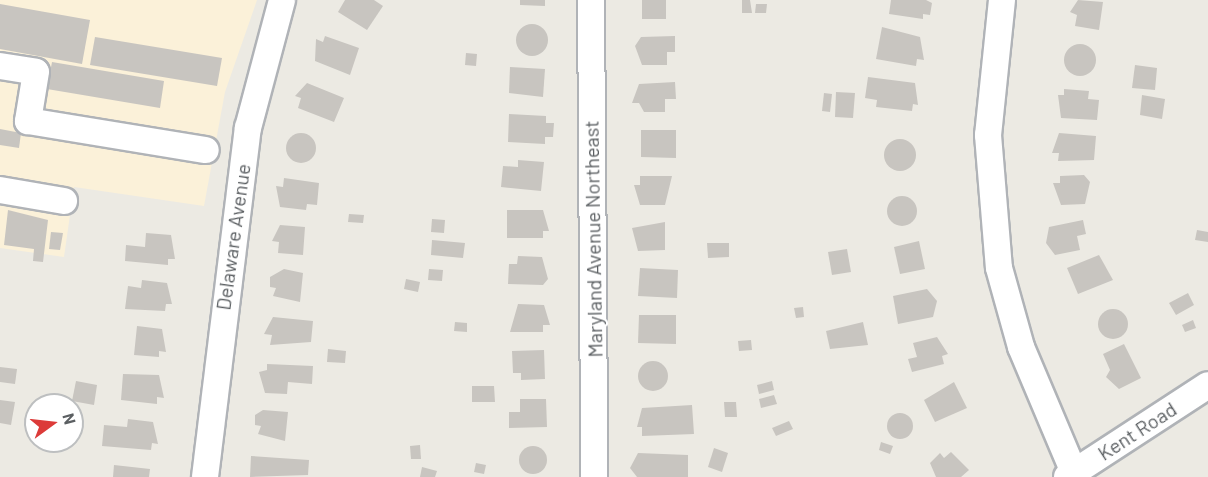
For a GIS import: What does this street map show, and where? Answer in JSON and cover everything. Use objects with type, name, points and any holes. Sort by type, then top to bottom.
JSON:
[{"type":"street","name":"Delaware Avenue","points":[[205,477],[248,128],[282,0]]},
{"type":"street","name":"Maryland Avenue Northeast","points":[[591,0],[594,477]]},
{"type":"street","points":[[1002,0],[988,135],[999,268],[1021,347],[1072,476]]},
{"type":"street","points":[[0,66],[36,72],[28,121],[206,150]]},
{"type":"street","points":[[0,190],[64,201]]},
{"type":"street","name":"Kent Road","points":[[1072,476],[1208,385]]},
{"type":"shaded area","points":[[0,0],[257,0],[225,92],[204,206],[74,187],[64,257],[0,248]]},
{"type":"building","points":[[345,0],[374,0],[383,6],[367,30],[338,12]]},
{"type":"building","points":[[520,0],[545,0],[545,6],[520,5]]},
{"type":"building","points":[[642,0],[666,0],[666,19],[642,19]]},
{"type":"building","points":[[742,0],[750,0],[752,13],[742,13]]},
{"type":"building","points":[[891,0],[926,0],[932,3],[930,15],[923,14],[923,19],[889,14]]},
{"type":"building","points":[[1078,0],[1103,2],[1099,30],[1075,26],[1077,15],[1070,12]]},
{"type":"building","points":[[0,4],[90,20],[82,64],[0,49]]},
{"type":"building","points":[[756,4],[767,4],[766,13],[755,13]]},
{"type":"building","points":[[532,24],[543,29],[548,40],[543,51],[532,56],[521,51],[516,40],[521,29]]},
{"type":"building","points":[[882,27],[920,37],[924,60],[917,59],[916,66],[876,59]]},
{"type":"building","points":[[325,36],[359,48],[350,75],[315,61],[316,39],[323,42]]},
{"type":"building","points":[[675,36],[675,52],[667,52],[667,65],[642,65],[635,46],[641,37]]},
{"type":"building","points":[[95,37],[222,58],[217,86],[90,65]]},
{"type":"building","points":[[1080,44],[1091,49],[1096,60],[1091,71],[1080,76],[1069,71],[1064,60],[1069,49]]},
{"type":"building","points":[[466,53],[477,54],[476,66],[465,65]]},
{"type":"building","points":[[52,62],[164,81],[160,108],[47,89]]},
{"type":"building","points":[[1135,65],[1157,68],[1155,90],[1132,88]]},
{"type":"building","points":[[510,67],[545,69],[543,97],[509,93]]},
{"type":"building","points":[[868,77],[915,83],[918,105],[913,104],[912,111],[876,107],[877,100],[865,98]]},
{"type":"building","points":[[675,82],[676,99],[665,99],[665,112],[644,112],[639,103],[632,103],[639,84]]},
{"type":"building","points":[[307,83],[344,98],[334,122],[298,108],[301,98],[295,96]]},
{"type":"building","points":[[1064,89],[1089,91],[1088,99],[1099,100],[1097,120],[1061,118],[1058,95],[1064,95]]},
{"type":"building","points":[[836,92],[855,93],[853,118],[835,117]]},
{"type":"building","points":[[824,93],[832,94],[830,112],[822,111]]},
{"type":"building","points":[[1142,95],[1165,99],[1162,119],[1140,115]]},
{"type":"building","points":[[509,114],[546,116],[546,123],[554,123],[553,137],[545,137],[545,144],[508,142]]},
{"type":"building","points":[[0,129],[21,133],[19,148],[0,145]]},
{"type":"building","points":[[641,130],[676,130],[676,158],[641,157]]},
{"type":"building","points":[[301,133],[312,137],[316,148],[312,159],[301,163],[290,159],[286,148],[290,137]]},
{"type":"building","points":[[1059,133],[1096,136],[1094,160],[1058,161],[1059,153],[1052,153]]},
{"type":"building","points":[[900,139],[911,144],[916,155],[911,166],[900,171],[889,166],[884,155],[889,144]]},
{"type":"building","points":[[518,160],[544,162],[541,191],[501,187],[503,166],[518,167]]},
{"type":"building","points":[[1084,175],[1090,182],[1085,204],[1061,205],[1053,183],[1060,183],[1060,176]]},
{"type":"building","points":[[640,176],[672,176],[665,205],[640,205],[634,185],[640,185]]},
{"type":"building","points":[[284,178],[319,183],[317,205],[307,204],[306,210],[280,207],[276,186],[283,187]]},
{"type":"building","points":[[902,196],[913,200],[917,211],[913,222],[902,226],[891,222],[887,211],[891,200]]},
{"type":"building","points":[[8,210],[48,220],[43,262],[33,261],[34,249],[4,245]]},
{"type":"building","points":[[507,210],[543,210],[549,231],[543,231],[543,238],[507,238]]},
{"type":"building","points":[[349,214],[364,215],[363,223],[348,222]]},
{"type":"building","points":[[432,219],[445,220],[444,233],[431,232]]},
{"type":"building","points":[[1083,220],[1086,234],[1077,236],[1080,250],[1055,255],[1046,243],[1049,227]]},
{"type":"building","points":[[665,222],[665,250],[638,251],[632,228]]},
{"type":"building","points":[[280,225],[305,227],[303,255],[278,253],[279,242],[272,241]]},
{"type":"building","points":[[1197,230],[1208,232],[1208,242],[1195,240]]},
{"type":"building","points":[[51,232],[63,233],[60,250],[49,249]]},
{"type":"building","points":[[146,233],[171,235],[175,259],[168,259],[168,265],[125,261],[126,245],[145,247]]},
{"type":"building","points":[[432,240],[465,243],[463,258],[431,255]]},
{"type":"building","points":[[919,241],[925,269],[900,274],[894,247]]},
{"type":"building","points":[[707,243],[729,243],[729,257],[708,258]]},
{"type":"building","points":[[847,249],[851,272],[832,275],[828,252]]},
{"type":"building","points":[[1099,255],[1113,280],[1078,294],[1067,268]]},
{"type":"building","points":[[518,256],[542,257],[548,279],[543,285],[508,284],[509,264],[517,264]]},
{"type":"building","points":[[640,268],[678,270],[677,298],[638,296]]},
{"type":"building","points":[[284,269],[303,273],[300,302],[273,296],[276,288],[270,287],[270,277]]},
{"type":"building","points":[[429,269],[443,270],[442,281],[428,280]]},
{"type":"building","points":[[406,279],[420,282],[418,292],[404,289]]},
{"type":"building","points":[[142,280],[167,283],[172,304],[166,304],[165,311],[125,309],[128,286],[141,288]]},
{"type":"building","points":[[927,289],[937,301],[933,317],[898,324],[893,296]]},
{"type":"building","points":[[1188,293],[1194,305],[1176,315],[1169,303]]},
{"type":"building","points":[[518,304],[544,305],[550,325],[543,325],[543,332],[510,332]]},
{"type":"building","points":[[803,307],[804,317],[796,318],[794,308]]},
{"type":"building","points":[[1113,309],[1124,313],[1128,324],[1124,335],[1113,339],[1102,335],[1098,324],[1102,313]]},
{"type":"building","points":[[639,315],[676,315],[676,344],[638,343]]},
{"type":"building","points":[[273,317],[313,321],[311,342],[270,345],[272,335],[264,334]]},
{"type":"building","points":[[1193,320],[1196,328],[1185,332],[1182,325]]},
{"type":"building","points":[[455,322],[467,323],[467,332],[454,331]]},
{"type":"building","points":[[863,322],[868,345],[830,349],[826,331]]},
{"type":"building","points":[[137,326],[162,329],[166,352],[159,351],[159,357],[134,355]]},
{"type":"building","points":[[937,337],[948,354],[942,356],[944,364],[912,372],[908,359],[917,357],[913,343]]},
{"type":"building","points":[[751,340],[752,350],[739,351],[738,341]]},
{"type":"building","points":[[1124,344],[1141,378],[1119,389],[1106,377],[1110,370],[1103,354]]},
{"type":"building","points":[[328,349],[346,351],[345,363],[327,362]]},
{"type":"building","points":[[544,350],[545,379],[521,380],[521,373],[513,373],[512,351]]},
{"type":"building","points":[[653,361],[664,365],[668,376],[664,387],[653,391],[642,387],[638,376],[642,365]]},
{"type":"building","points":[[267,364],[313,366],[312,384],[288,382],[287,394],[265,393],[259,372],[267,370]]},
{"type":"building","points":[[0,367],[17,369],[15,384],[0,382]]},
{"type":"building","points":[[123,374],[159,375],[164,398],[157,397],[157,404],[121,400]]},
{"type":"building","points":[[76,381],[97,385],[94,405],[84,403],[84,393],[74,393]]},
{"type":"building","points":[[772,381],[774,390],[759,394],[757,385]]},
{"type":"building","points":[[954,382],[967,408],[935,422],[924,400]]},
{"type":"building","points":[[472,386],[494,386],[495,402],[472,402]]},
{"type":"building","points":[[774,395],[777,404],[761,408],[759,399]]},
{"type":"building","points":[[520,399],[546,399],[547,427],[509,428],[509,412],[520,412]]},
{"type":"building","points":[[0,400],[15,402],[11,425],[0,423]]},
{"type":"building","points":[[724,402],[736,402],[737,417],[725,417]]},
{"type":"building","points":[[692,405],[694,434],[642,436],[642,427],[637,427],[642,408]]},
{"type":"building","points":[[263,410],[288,412],[285,441],[258,434],[261,426],[255,425],[255,415]]},
{"type":"building","points":[[900,413],[909,417],[913,426],[909,435],[900,439],[891,435],[887,426],[891,417]]},
{"type":"building","points":[[128,419],[153,422],[158,444],[152,443],[151,450],[102,446],[104,425],[127,427]]},
{"type":"building","points":[[789,421],[793,429],[776,436],[772,428]]},
{"type":"building","points":[[881,442],[893,446],[890,454],[879,450]]},
{"type":"building","points":[[420,445],[421,459],[411,459],[410,446]]},
{"type":"building","points":[[533,446],[543,450],[547,460],[543,470],[533,474],[523,470],[519,460],[523,450]]},
{"type":"building","points":[[714,448],[728,453],[722,472],[708,467]]},
{"type":"building","points":[[951,452],[969,470],[961,477],[936,477],[930,463],[940,453],[944,458]]},
{"type":"building","points":[[638,453],[688,455],[688,477],[637,477],[630,468]]},
{"type":"building","points":[[251,456],[309,460],[308,475],[250,477]]},
{"type":"building","points":[[476,463],[486,465],[484,474],[474,472]]},
{"type":"building","points":[[114,465],[150,469],[149,477],[113,477]]},
{"type":"building","points":[[422,467],[437,471],[435,477],[420,477]]}]
